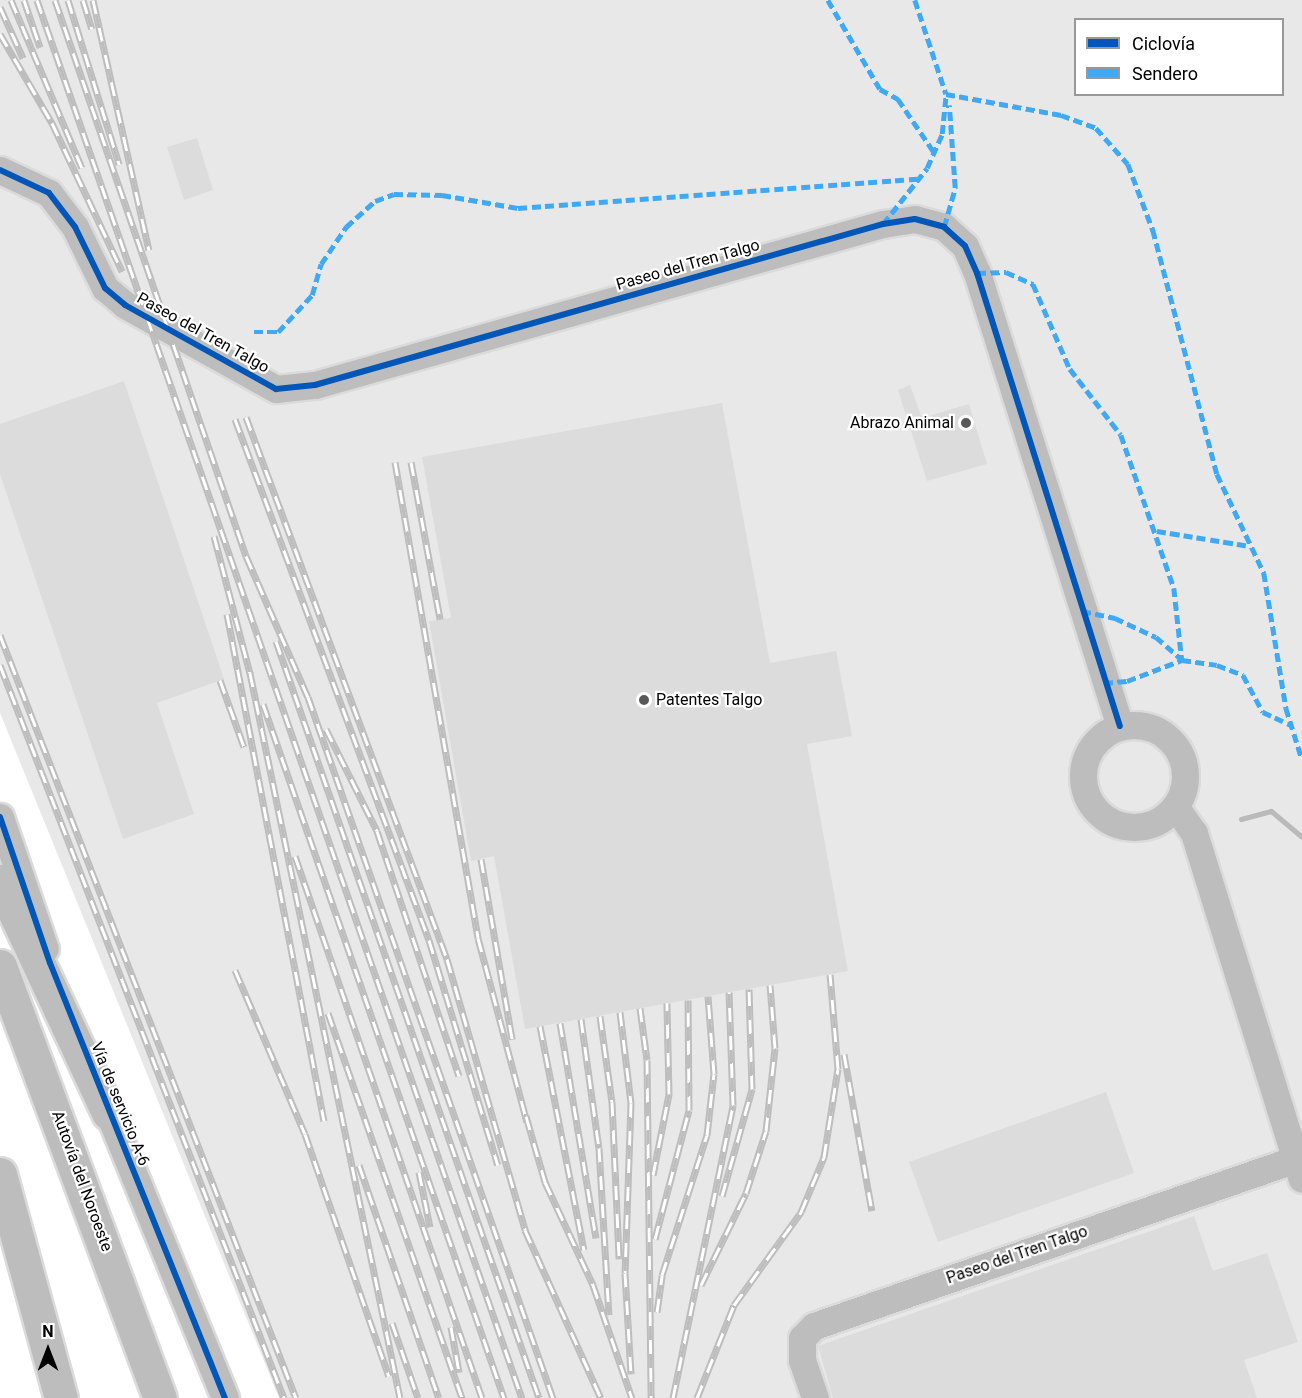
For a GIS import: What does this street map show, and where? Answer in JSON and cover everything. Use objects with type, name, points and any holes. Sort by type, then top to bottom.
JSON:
[{"type":"highway","points":[[0,881],[108,1113]]},
{"type":"highway","name":"Autovía del Noroeste","points":[[0,966],[160,1398]]},
{"type":"highway","points":[[0,1174],[61,1398]]},
{"type":"street","name":"Paseo del Tren Talgo","points":[[0,170],[49,193],[75,227],[105,288],[125,305],[276,389],[315,385],[883,224],[915,219],[944,228],[964,246],[977,273],[1120,726]]},
{"type":"street","points":[[1120,726],[1151,728],[1176,747],[1185,777],[1175,806],[1164,817],[1134,827],[1103,817],[1092,806],[1082,776],[1085,759],[1093,745],[1120,726]]},
{"type":"street","name":"Paseo del Tren Talgo","points":[[815,1398],[802,1360],[802,1338],[814,1326],[1299,1169],[1194,832],[1175,806]]},
{"type":"street","name":"Vía de servicio A-6","points":[[0,817],[108,1113],[225,1398]]},
{"type":"shaded area","points":[[0,0],[1302,0],[1302,1398],[279,1398],[0,713]]},
{"type":"building","points":[[197,138],[213,190],[184,200],[167,147]]},
{"type":"building","points":[[124,381],[224,679],[157,703],[194,814],[123,839],[0,474],[0,424]]},
{"type":"building","points":[[910,385],[922,418],[969,404],[987,464],[927,481],[898,390]]},
{"type":"building","name":"Patentes Talgo","points":[[722,403],[770,663],[836,651],[852,736],[807,744],[848,971],[525,1029],[494,856],[471,861],[429,621],[451,618],[422,457]]},
{"type":"building","points":[[1106,1092],[1134,1173],[938,1242],[909,1162]]},
{"type":"building","points":[[1194,1216],[1213,1271],[1267,1253],[1298,1342],[1244,1360],[1257,1398],[833,1398],[818,1346]]},
{"type":"waterway","points":[[1241,819],[1271,811],[1302,837]]},
{"type":"railway","points":[[11,0],[82,168]]},
{"type":"railway","points":[[24,0],[40,47]]},
{"type":"railway","points":[[37,0],[522,1398]]},
{"type":"railway","points":[[55,0],[246,556],[308,697],[553,1398]]},
{"type":"railway","points":[[68,0],[119,164]]},
{"type":"railway","points":[[83,0],[92,29]]},
{"type":"railway","points":[[93,0],[149,250]]},
{"type":"railway","points":[[0,7],[23,58]]},
{"type":"railway","points":[[0,34],[52,123],[122,271]]},
{"type":"railway","points":[[246,417],[447,959],[525,1230],[601,1398]]},
{"type":"railway","points":[[235,419],[429,940],[498,1165]]},
{"type":"railway","points":[[395,462],[478,938],[527,1122]]},
{"type":"railway","points":[[411,462],[440,619]]},
{"type":"railway","points":[[214,536],[250,673],[400,1398]]},
{"type":"railway","points":[[227,614],[324,1121]]},
{"type":"railway","points":[[0,635],[296,1398]]},
{"type":"railway","points":[[276,641],[539,1398]]},
{"type":"railway","points":[[0,665],[284,1398]]},
{"type":"railway","points":[[220,680],[244,747]]},
{"type":"railway","points":[[263,704],[504,1398]]},
{"type":"railway","points":[[326,729],[377,831],[459,1076]]},
{"type":"railway","points":[[295,856],[482,1398]]},
{"type":"railway","points":[[481,859],[512,1039]]},
{"type":"railway","points":[[235,970],[305,1134],[389,1376]]},
{"type":"railway","points":[[697,1398],[734,1305],[801,1212],[824,1157],[838,1069],[830,974]]},
{"type":"railway","points":[[701,1285],[746,1193],[766,1131],[775,1048],[770,985]]},
{"type":"railway","points":[[722,1196],[752,1089],[749,989]]},
{"type":"railway","points":[[673,1398],[733,1105],[729,992]]},
{"type":"railway","points":[[657,1312],[662,1275],[707,1135],[714,1074],[708,996]]},
{"type":"railway","points":[[655,1239],[689,1110],[688,1000]]},
{"type":"railway","points":[[653,1175],[669,1094],[667,1003]]},
{"type":"railway","points":[[640,1008],[647,1060],[651,1398]]},
{"type":"railway","points":[[620,1012],[631,1103],[625,1273],[631,1374]]},
{"type":"railway","points":[[328,1013],[462,1398]]},
{"type":"railway","points":[[600,1016],[612,1102],[619,1259]]},
{"type":"railway","points":[[581,1019],[599,1148],[609,1315]]},
{"type":"railway","points":[[560,1023],[596,1238]]},
{"type":"railway","points":[[540,1026],[584,1250]]},
{"type":"railway","points":[[844,1054],[872,1211]]},
{"type":"railway","points":[[526,1116],[545,1182],[593,1285],[632,1398]]},
{"type":"railway","points":[[359,1165],[439,1398]]},
{"type":"railway","points":[[419,1172],[430,1227]]},
{"type":"railway","points":[[392,1323],[418,1398]]},
{"type":"railway","points":[[451,1327],[459,1372]]},
{"type":"marked path","points":[[828,0],[880,89],[898,99],[934,152]]},
{"type":"marked path","points":[[915,0],[946,94],[1061,115],[1096,128],[1128,164],[1153,230],[1217,474],[1264,573],[1286,708],[1302,759]]},
{"type":"marked path","points":[[883,224],[927,168],[942,134],[946,94]]},
{"type":"marked path","points":[[944,227],[955,188],[949,105]]},
{"type":"marked path","points":[[254,332],[278,332],[312,295],[321,264],[346,227],[375,201],[394,194],[442,195],[518,208],[917,179]]},
{"type":"marked path","points":[[977,273],[1006,272],[1033,284],[1070,369],[1121,435],[1174,588],[1182,660]]},
{"type":"marked path","points":[[1157,531],[1250,546]]},
{"type":"marked path","points":[[1082,611],[1115,618],[1156,637],[1182,660]]},
{"type":"marked path","points":[[1104,683],[1127,681],[1182,660],[1217,665],[1243,675],[1263,712],[1291,725]]},
{"type":"cycle path","points":[[0,170],[49,193],[75,227],[105,288],[125,305],[276,389],[315,385],[883,224],[915,219],[944,227],[965,246],[977,273],[1120,726]]},
{"type":"cycle path","points":[[0,817],[50,963],[225,1398]]},
{"type":"place","name":"Abrazo Animal","points":[[966,423]]},
{"type":"place","name":"Patentes Talgo","points":[[644,700]]}]
